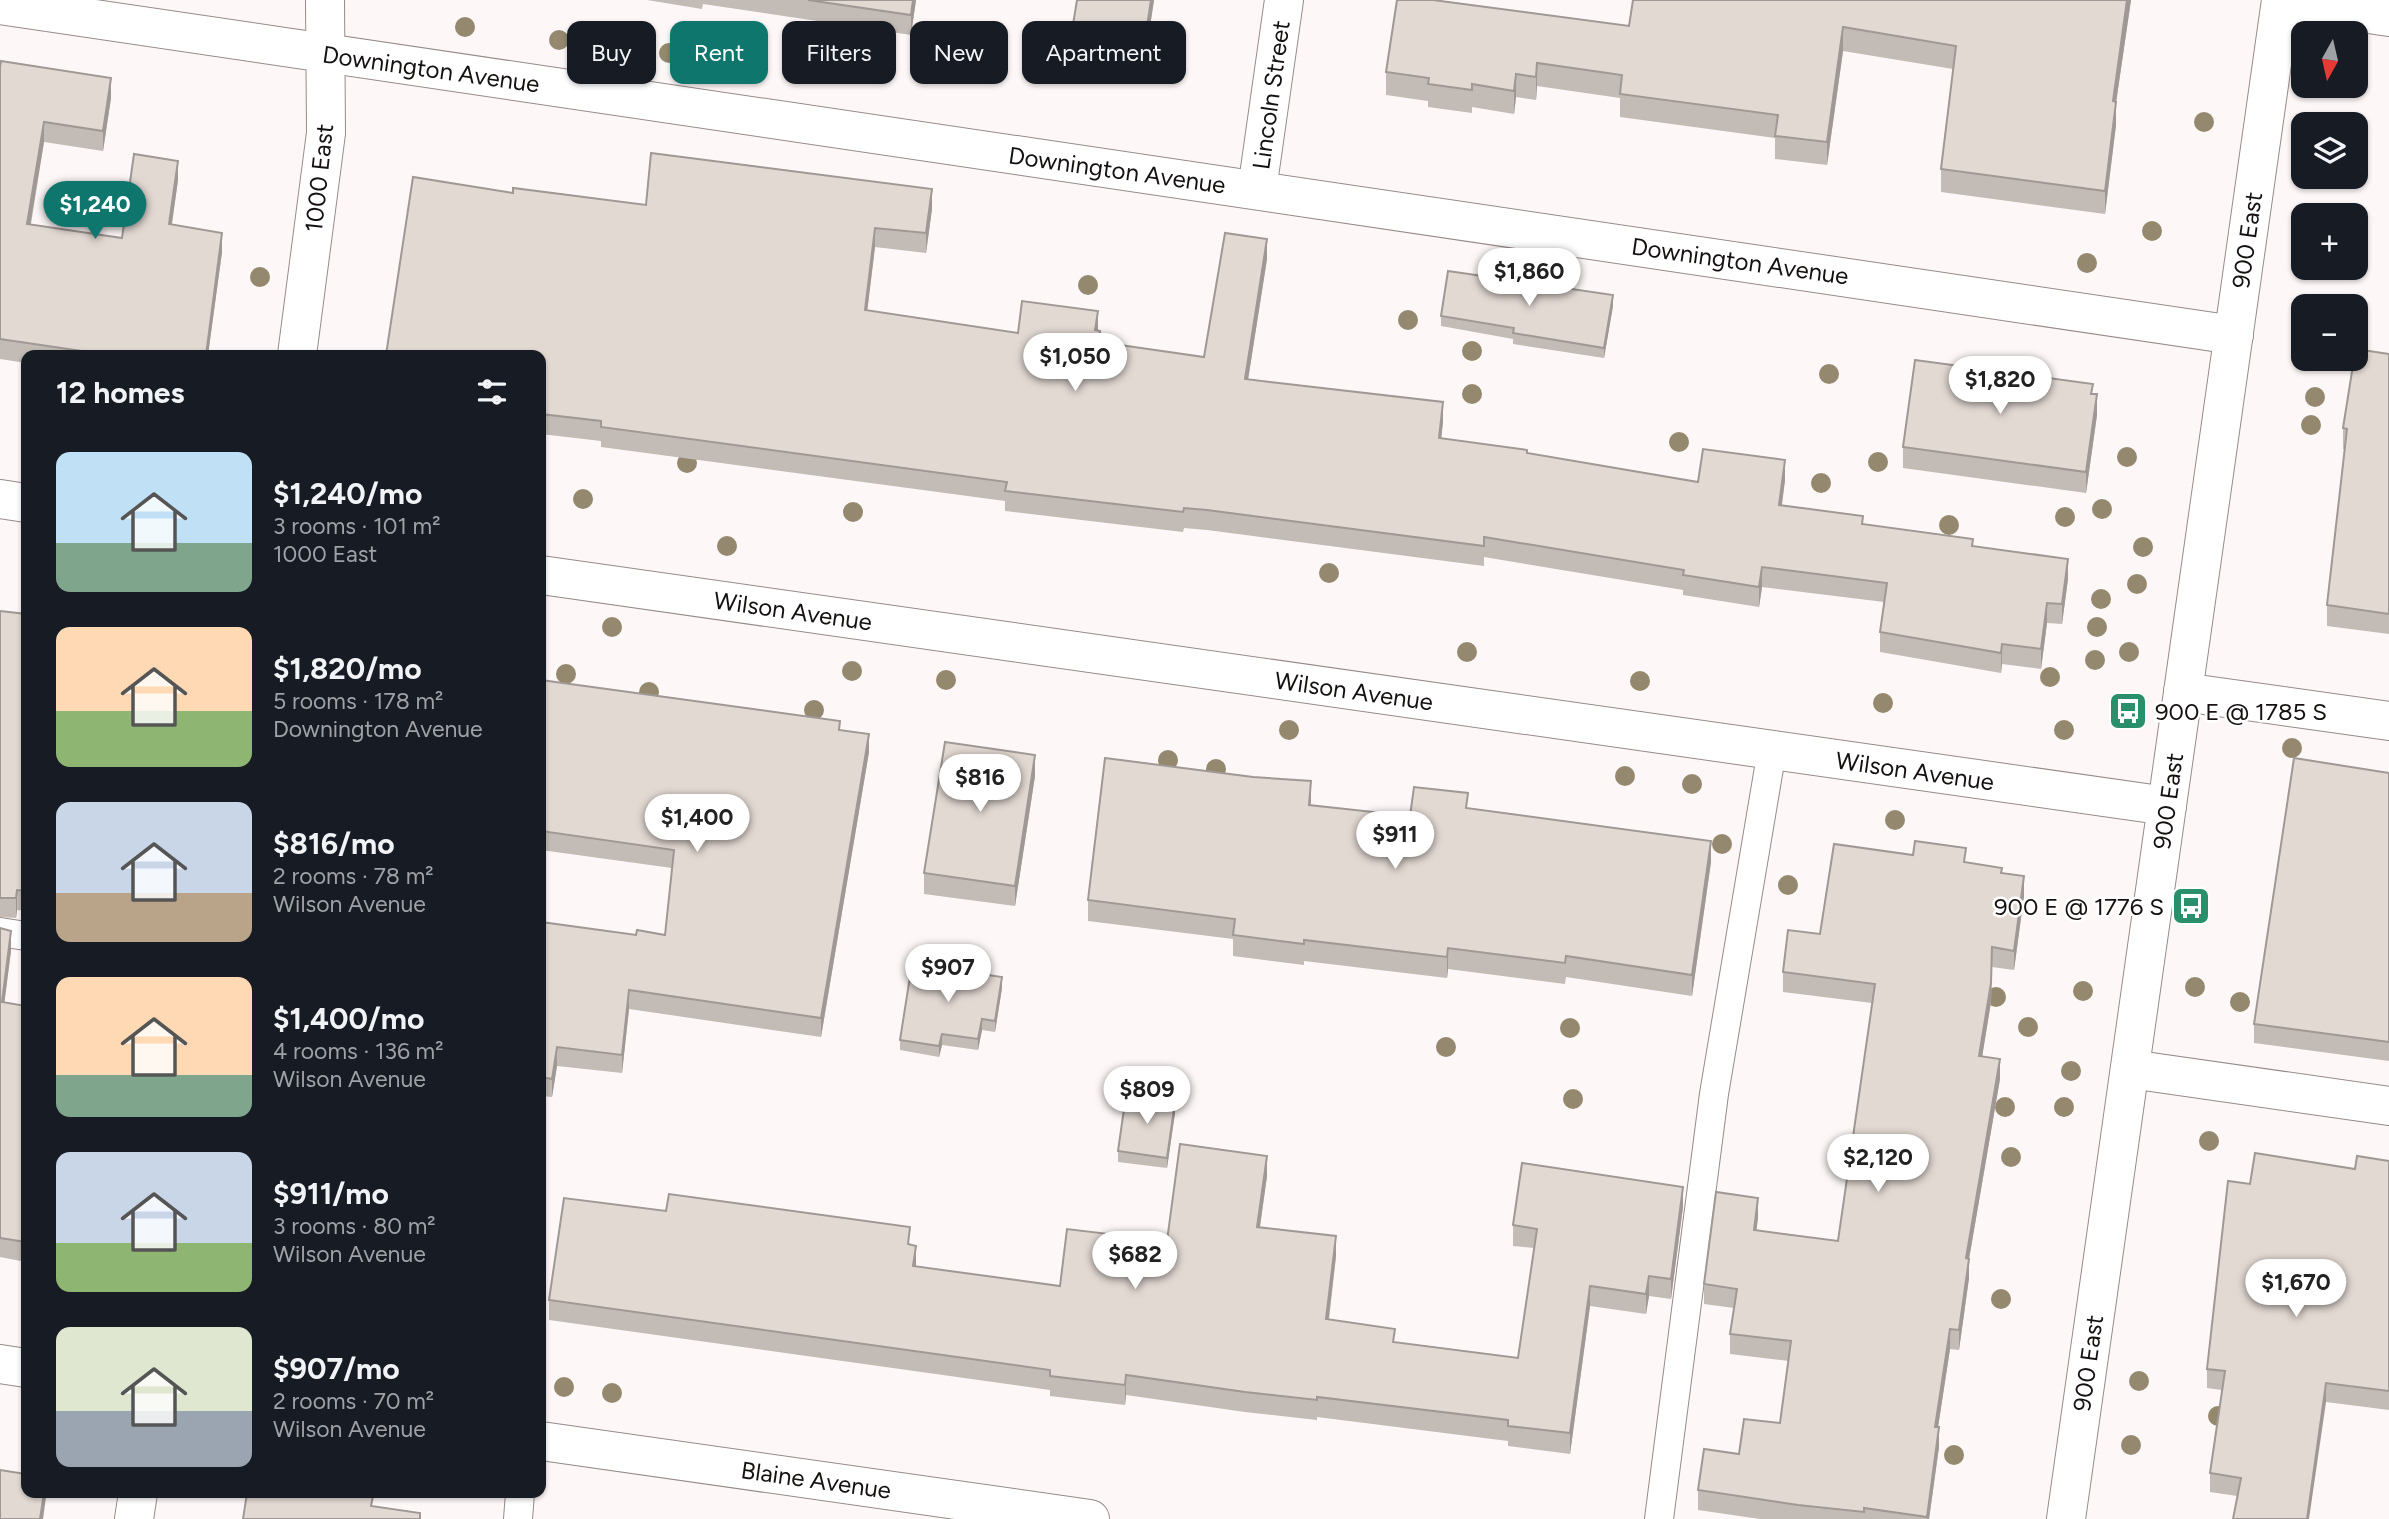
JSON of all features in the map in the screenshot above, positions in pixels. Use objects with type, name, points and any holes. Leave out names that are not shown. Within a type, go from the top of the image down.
[{"type":"street","name":"1000 East","points":[[298,350],[326,133],[325,0]]},
{"type":"street","name":"Lincoln Street","points":[[1257,190],[1284,0]]},
{"type":"street","points":[[2281,0],[2389,17]]},
{"type":"street","name":"900 East","points":[[2066,1519],[2281,0]]},
{"type":"street","name":"Downington Avenue","points":[[0,5],[2234,335]]},
{"type":"street","points":[[0,499],[21,502]]},
{"type":"street","name":"Wilson Avenue","points":[[546,576],[2167,806]]},
{"type":"street","points":[[2183,692],[2389,721]]},
{"type":"street","points":[[2130,1069],[2389,1106]]},
{"type":"street","points":[[0,1364],[21,1367]]},
{"type":"street","name":"Blaine Avenue","points":[[546,1442],[1090,1519]]},
{"type":"street","points":[[134,1519],[137,1498]]},
{"type":"lane","points":[[1659,1519],[1714,1094],[1772,750]]},
{"type":"lane","points":[[0,932],[21,935]]},
{"type":"lane","points":[[518,1519],[520,1498]]},
{"type":"building","points":[[808,0],[913,0],[911,15]]},
{"type":"building","points":[[1077,0],[1151,0],[1148,21],[1074,21]]},
{"type":"building","points":[[1397,0],[1433,0],[1629,26],[1633,0],[2127,0],[2113,101],[2116,102],[2105,191],[1941,169],[1956,46],[1843,27],[1827,142],[1775,136],[1778,115],[1620,94],[1622,75],[1537,63],[1536,77],[1516,74],[1514,91],[1472,84],[1472,90],[1428,84],[1429,78],[1386,72]]},
{"type":"building","points":[[1,61],[111,78],[103,131],[44,122],[27,224],[122,238],[134,154],[178,161],[169,224],[222,233],[207,350],[75,350],[0,339]]},
{"type":"building","points":[[651,153],[932,189],[926,233],[875,228],[865,310],[1018,333],[1022,301],[1098,311],[1095,330],[1100,331],[1099,342],[1204,357],[1225,233],[1267,239],[1245,379],[1443,402],[1439,438],[1527,450],[1527,453],[1698,482],[1703,449],[1785,460],[1779,505],[1863,516],[1862,524],[1973,539],[1972,546],[2068,559],[2062,604],[2047,603],[2041,649],[2002,644],[2001,653],[1880,632],[1887,583],[1762,567],[1759,587],[1683,575],[1684,570],[1484,537],[1484,546],[1207,510],[1184,508],[1183,512],[1005,491],[1007,482],[601,427],[601,421],[546,415],[546,350],[387,350],[413,177],[513,193],[513,188],[646,205]]},
{"type":"building","points":[[1448,271],[1613,295],[1604,348],[1513,333],[1514,328],[1441,316]]},
{"type":"building","points":[[2368,351],[2389,354],[2389,614],[2327,605],[2347,429],[2343,428],[2352,371],[2368,371]]},
{"type":"building","points":[[1915,360],[2093,384],[2091,394],[2097,394],[2086,472],[1903,447]]},
{"type":"building","points":[[0,611],[21,613],[21,890],[17,890],[16,898],[0,898]]},
{"type":"building","points":[[546,681],[840,721],[839,730],[869,734],[821,1018],[629,990],[622,1055],[557,1047],[552,1079],[546,1078],[546,923],[636,935],[637,930],[665,935],[674,850],[546,832]]},
{"type":"building","points":[[945,742],[1035,755],[1015,886],[924,873]]},
{"type":"building","points":[[1105,758],[1253,777],[1311,781],[1309,805],[1410,816],[1414,787],[1468,793],[1466,808],[1711,841],[1692,975],[1566,956],[1565,963],[1448,948],[1447,957],[1304,940],[1304,944],[1233,935],[1235,919],[1088,900]]},
{"type":"building","points":[[2294,758],[2389,773],[2389,1042],[2254,1024]]},
{"type":"building","points":[[1915,841],[1966,848],[1964,862],[2002,868],[2001,873],[2024,876],[2014,951],[1992,947],[1991,983],[1979,1056],[2000,1059],[1966,1258],[1969,1259],[1959,1330],[1950,1329],[1935,1427],[1939,1427],[1927,1517],[1864,1508],[1864,1512],[1798,1505],[1698,1490],[1704,1449],[1739,1454],[1744,1419],[1780,1423],[1791,1341],[1730,1334],[1737,1289],[1704,1284],[1716,1192],[1758,1198],[1754,1230],[1838,1241],[1875,984],[1783,972],[1788,930],[1820,934],[1834,844],[1913,855]]},
{"type":"building","points":[[0,928],[11,931],[2,1002],[21,1005],[21,1241],[0,1238]]},
{"type":"building","points":[[912,964],[1002,977],[995,1021],[982,1019],[978,1039],[942,1034],[939,1046],[900,1040]]},
{"type":"building","points":[[1126,1095],[1175,1102],[1167,1158],[1118,1151]]},
{"type":"building","points":[[1180,1144],[1267,1156],[1257,1227],[1336,1236],[1326,1319],[1395,1329],[1393,1342],[1518,1358],[1537,1229],[1513,1225],[1522,1163],[1683,1187],[1671,1279],[1649,1276],[1646,1294],[1590,1286],[1570,1433],[1508,1426],[1508,1420],[1317,1397],[1317,1400],[1245,1392],[1126,1375],[1125,1385],[1050,1376],[1050,1370],[549,1300],[564,1198],[666,1211],[669,1194],[910,1227],[908,1244],[916,1246],[913,1266],[1060,1286],[1067,1229],[1167,1241]]},
{"type":"building","points":[[2255,1153],[2355,1169],[2357,1156],[2389,1161],[2389,1391],[2326,1383],[2307,1519],[2233,1519],[2241,1478],[2210,1473],[2225,1371],[2207,1369],[2228,1181],[2250,1184]]},
{"type":"building","points":[[0,1470],[21,1473],[21,1498],[43,1498],[40,1519],[0,1519]]},
{"type":"building","points":[[246,1498],[373,1498],[371,1506],[420,1513],[420,1519],[243,1519]]},
{"type":"place","name":"900 E @ 1785 S","points":[[2128,711]]},
{"type":"place","name":"900 E @ 1776 S","points":[[2191,906]]}]
